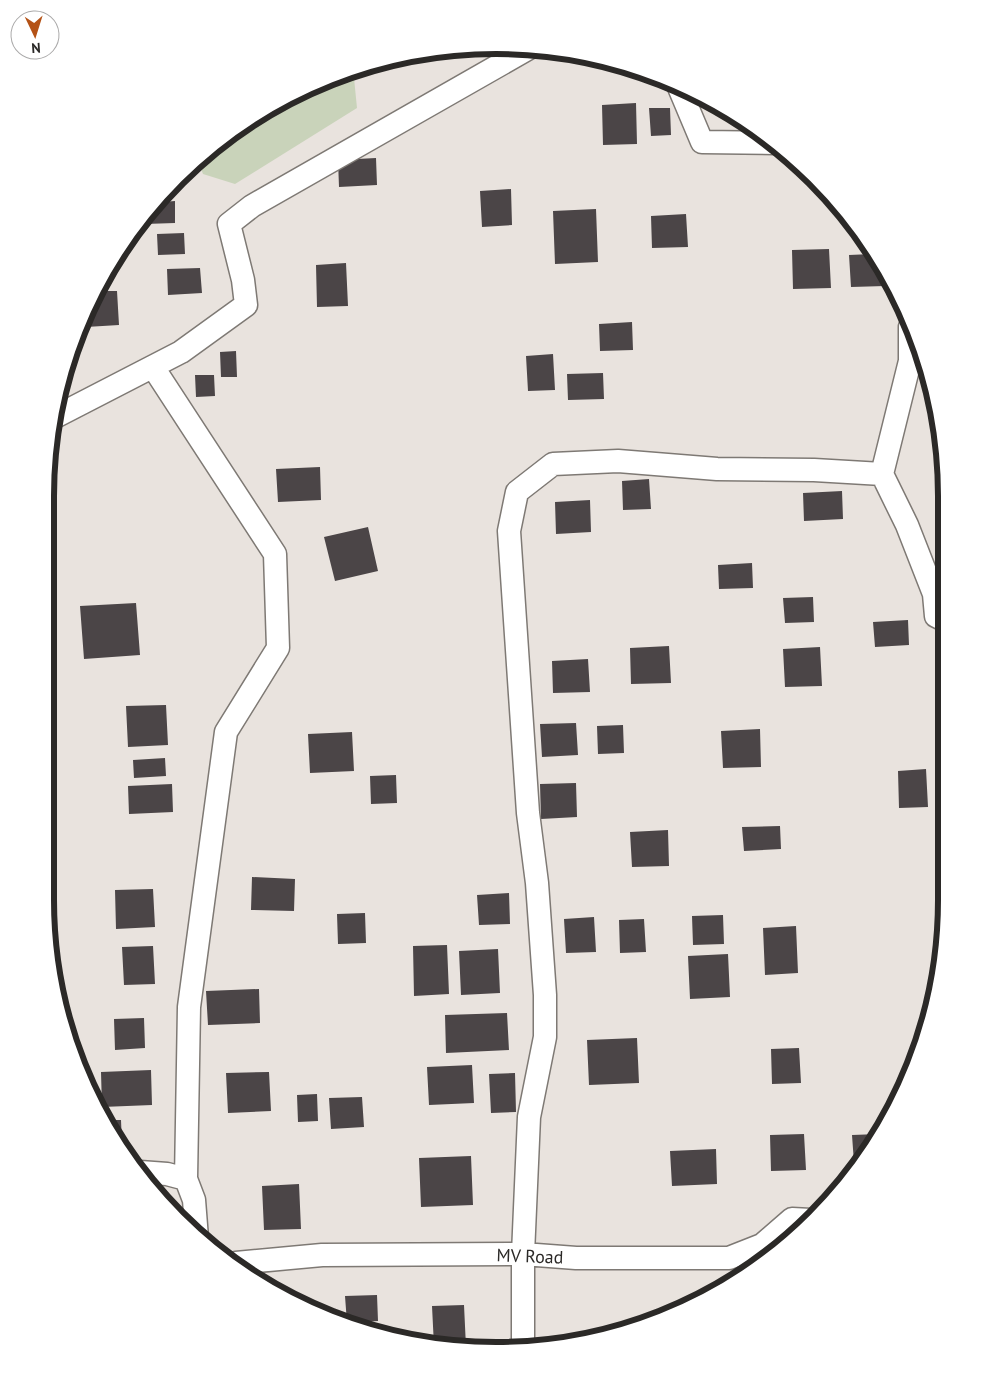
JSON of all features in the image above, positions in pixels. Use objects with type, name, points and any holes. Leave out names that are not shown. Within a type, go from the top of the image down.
[{"type":"street","points":[[61,414],[182,352],[246,304],[243,280],[229,224],[252,206],[517,55]]},
{"type":"street","points":[[682,95],[702,142],[763,144]]},
{"type":"street","points":[[910,340],[910,361],[882,474],[907,525],[934,594],[936,616],[938,617]]},
{"type":"street","points":[[154,367],[275,554],[278,648],[226,732],[189,1007],[186,1179],[194,1200],[196,1225]]},
{"type":"street","points":[[523,1341],[522,1254],[529,1117],[545,1037],[545,995],[537,883],[528,814],[509,531],[517,492],[553,464],[618,462],[882,474]]},
{"type":"street","points":[[148,1173],[167,1174],[186,1179]]},
{"type":"street","name":"MV Road","points":[[242,1262],[322,1255],[522,1254],[576,1258],[729,1258],[762,1245],[792,1220],[802,1220]]},
{"type":"green space","points":[[354,77],[357,108],[235,184],[203,174],[200,167],[250,128],[300,99]]},
{"type":"building","points":[[636,103],[637,144],[603,145],[602,105]]},
{"type":"building","points":[[649,108],[670,108],[671,135],[651,136]]},
{"type":"building","points":[[376,158],[377,185],[339,187],[338,160]]},
{"type":"building","points":[[511,189],[512,225],[482,227],[480,191]]},
{"type":"building","points":[[175,201],[175,223],[147,224],[163,204],[165,202]]},
{"type":"building","points":[[596,209],[598,262],[555,264],[553,211]]},
{"type":"building","points":[[686,214],[688,247],[652,248],[651,216]]},
{"type":"building","points":[[184,233],[185,254],[158,255],[157,234]]},
{"type":"building","points":[[829,249],[831,288],[793,289],[792,250]]},
{"type":"building","points":[[867,254],[885,286],[851,287],[849,255]]},
{"type":"building","points":[[346,263],[348,306],[317,307],[316,265]]},
{"type":"building","points":[[200,268],[202,293],[168,295],[167,269]]},
{"type":"building","points":[[104,291],[117,291],[119,325],[87,327]]},
{"type":"building","points":[[632,322],[633,350],[600,351],[599,324]]},
{"type":"building","points":[[236,351],[237,377],[221,377],[220,352]]},
{"type":"building","points":[[553,354],[555,390],[528,391],[526,356]]},
{"type":"building","points":[[603,373],[604,399],[568,400],[567,374]]},
{"type":"building","points":[[195,375],[214,375],[215,396],[196,397]]},
{"type":"building","points":[[320,467],[321,500],[278,502],[276,469]]},
{"type":"building","points":[[649,479],[651,509],[623,510],[622,481]]},
{"type":"building","points":[[842,491],[843,519],[804,521],[803,493]]},
{"type":"building","points":[[590,500],[591,532],[556,534],[555,502]]},
{"type":"building","points":[[368,527],[378,571],[335,581],[324,537]]},
{"type":"building","points":[[752,563],[753,588],[719,589],[718,565]]},
{"type":"building","points":[[813,597],[814,622],[785,623],[783,598]]},
{"type":"building","points":[[136,603],[140,655],[84,659],[80,606]]},
{"type":"building","points":[[908,620],[909,645],[875,647],[873,622]]},
{"type":"building","points":[[669,646],[671,683],[631,684],[630,648]]},
{"type":"building","points":[[820,647],[822,686],[785,687],[783,649]]},
{"type":"building","points":[[588,659],[590,692],[553,693],[552,661]]},
{"type":"building","points":[[166,705],[168,745],[128,747],[126,706]]},
{"type":"building","points":[[576,723],[578,755],[542,757],[540,724]]},
{"type":"building","points":[[623,725],[624,753],[598,754],[597,726]]},
{"type":"building","points":[[760,729],[761,767],[723,768],[721,731]]},
{"type":"building","points":[[352,732],[354,771],[310,773],[308,734]]},
{"type":"building","points":[[165,758],[166,776],[134,778],[133,760]]},
{"type":"building","points":[[926,769],[928,807],[899,808],[898,771]]},
{"type":"building","points":[[396,775],[397,803],[371,804],[370,776]]},
{"type":"building","points":[[576,783],[577,817],[541,819],[540,784]]},
{"type":"building","points":[[172,784],[173,812],[129,814],[128,786]]},
{"type":"building","points":[[780,826],[781,849],[744,851],[742,827]]},
{"type":"building","points":[[668,830],[669,866],[632,867],[630,832]]},
{"type":"building","points":[[252,877],[295,879],[294,911],[251,910]]},
{"type":"building","points":[[153,889],[155,927],[116,929],[115,890]]},
{"type":"building","points":[[509,893],[510,924],[479,925],[477,895]]},
{"type":"building","points":[[365,913],[366,943],[338,944],[337,914]]},
{"type":"building","points":[[723,915],[724,944],[693,945],[692,916]]},
{"type":"building","points":[[594,917],[596,952],[566,953],[564,919]]},
{"type":"building","points":[[644,919],[646,952],[620,953],[619,920]]},
{"type":"building","points":[[796,926],[798,973],[765,975],[763,928]]},
{"type":"building","points":[[447,945],[449,994],[414,996],[413,946]]},
{"type":"building","points":[[153,946],[155,984],[124,985],[122,947]]},
{"type":"building","points":[[498,949],[500,993],[461,995],[459,951]]},
{"type":"building","points":[[728,954],[730,997],[690,999],[688,956]]},
{"type":"building","points":[[259,989],[260,1023],[208,1025],[206,991]]},
{"type":"building","points":[[507,1013],[509,1050],[446,1053],[445,1015]]},
{"type":"building","points":[[144,1018],[145,1048],[115,1050],[114,1019]]},
{"type":"building","points":[[637,1038],[639,1083],[589,1085],[587,1040]]},
{"type":"building","points":[[799,1048],[801,1083],[772,1084],[771,1049]]},
{"type":"building","points":[[472,1065],[474,1103],[429,1105],[427,1067]]},
{"type":"building","points":[[151,1070],[152,1105],[105,1107],[102,1101],[101,1072]]},
{"type":"building","points":[[269,1072],[271,1111],[228,1113],[226,1073]]},
{"type":"building","points":[[515,1073],[516,1112],[491,1113],[489,1074]]},
{"type":"building","points":[[317,1094],[318,1121],[298,1122],[297,1095]]},
{"type":"building","points":[[362,1097],[364,1127],[331,1129],[329,1098]]},
{"type":"building","points":[[112,1120],[121,1120],[122,1135]]},
{"type":"building","points":[[804,1134],[806,1170],[771,1171],[770,1135]]},
{"type":"building","points":[[871,1134],[854,1160],[852,1135]]},
{"type":"building","points":[[716,1149],[717,1184],[672,1186],[670,1151]]},
{"type":"building","points":[[471,1156],[473,1205],[421,1207],[419,1158]]},
{"type":"building","points":[[299,1184],[301,1229],[264,1230],[262,1186]]},
{"type":"building","points":[[377,1295],[378,1321],[364,1322],[346,1316],[345,1296]]},
{"type":"building","points":[[464,1305],[466,1341],[434,1337],[432,1306]]}]
